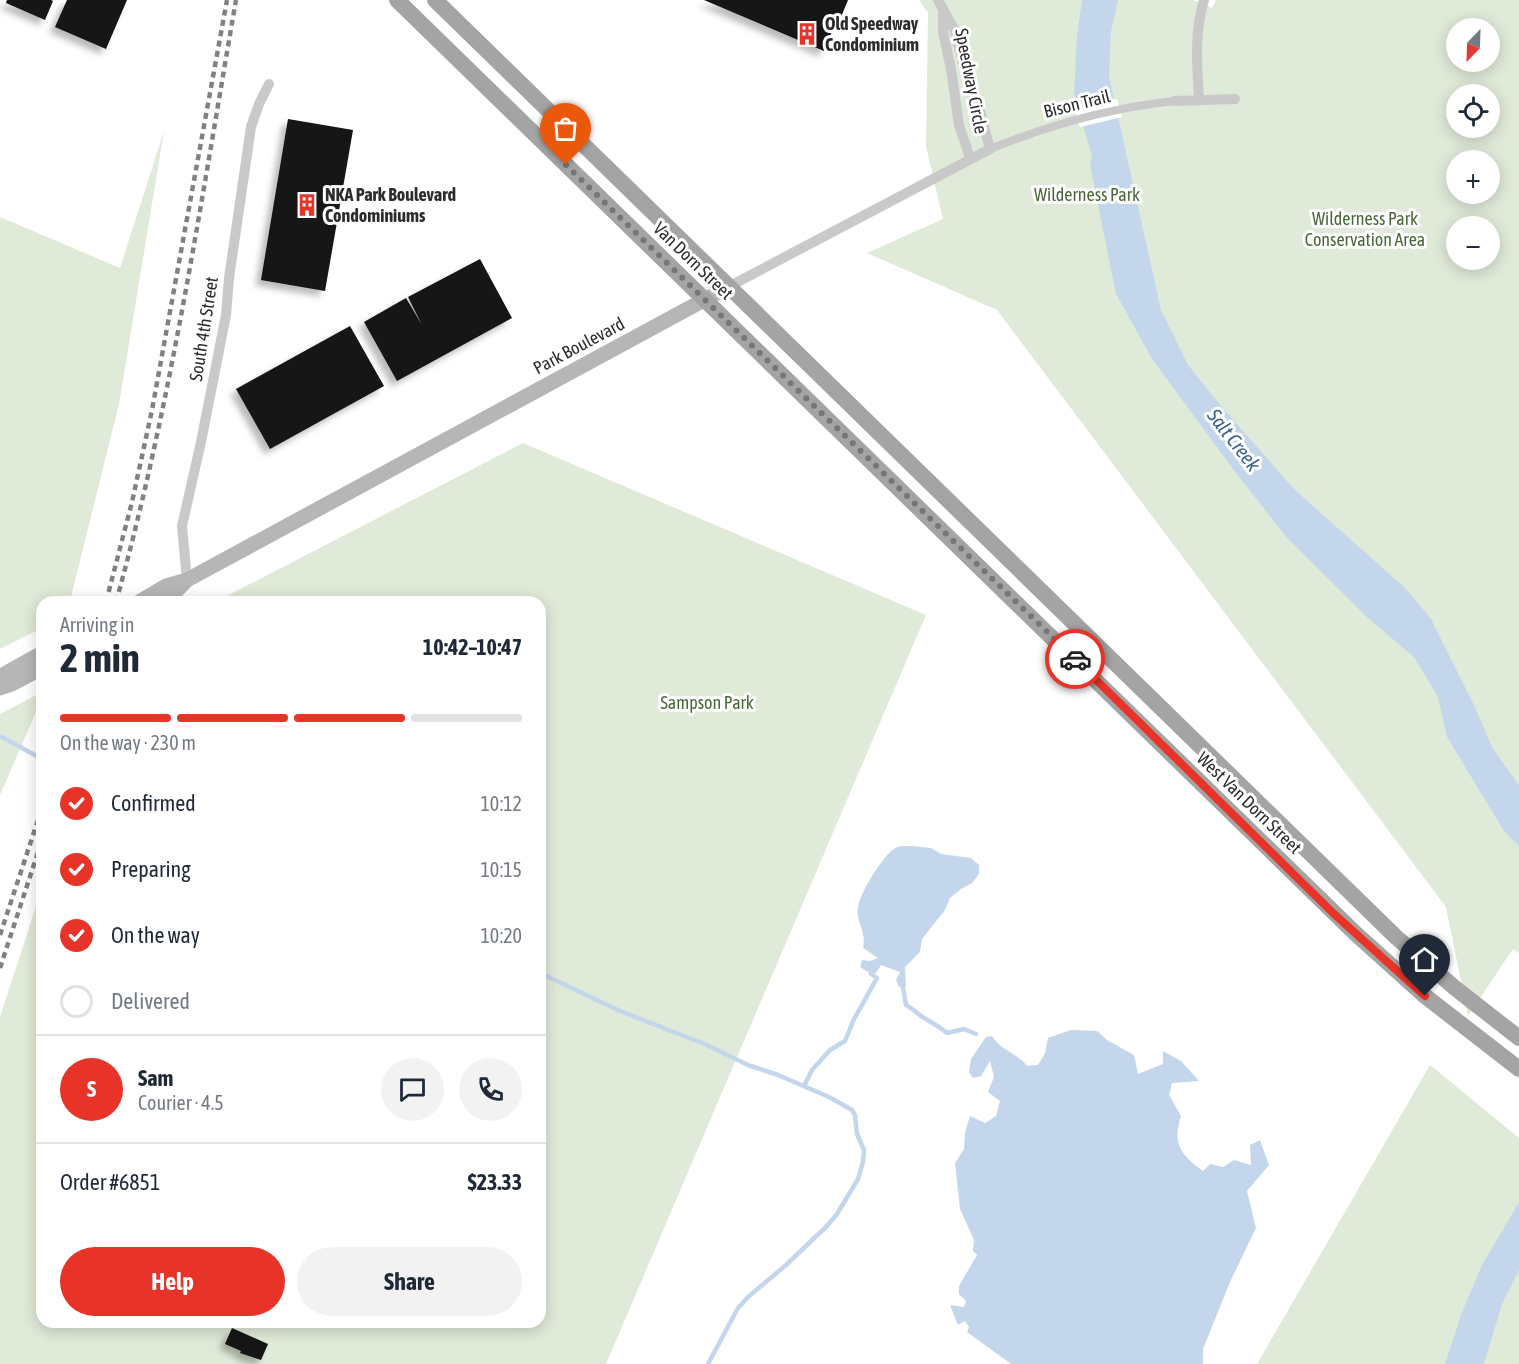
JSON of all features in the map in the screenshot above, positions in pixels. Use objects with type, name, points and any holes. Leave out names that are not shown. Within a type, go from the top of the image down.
[{"type":"main road","name":"Van Dorn Street","points":[[397,0],[963,550]]},
{"type":"main road","name":"Van Dorn Street","points":[[435,0],[972,525]]},
{"type":"main road","name":"Park Boulevard","points":[[149,596],[166,586],[187,580],[728,287]]},
{"type":"main road","name":"West Van Dorn Street","points":[[972,525],[1396,937],[1519,1038]]},
{"type":"main road","name":"West Van Dorn Street","points":[[963,550],[1356,934],[1425,996],[1519,1069]]},
{"type":"main road","name":"Park Boulevard","points":[[172,596],[187,580]]},
{"type":"main road","points":[[0,678],[36,657]]},
{"type":"main road","points":[[0,688],[36,671]]},
{"type":"street","points":[[1199,99],[1196,46],[1198,22],[1204,0]]},
{"type":"street","name":"Speedway Circle","points":[[940,5],[954,29],[973,99],[980,111],[990,149]]},
{"type":"street","name":"Speedway Circle","points":[[940,5],[959,125],[970,158]]},
{"type":"street","name":"South 4th Street","points":[[187,580],[182,526],[226,315],[229,278],[251,127],[269,84]]},
{"type":"street","points":[[1170,102],[1235,99]]},
{"type":"street","name":"Bison Trail","points":[[990,149],[1042,129],[1077,119],[1170,102]]},
{"type":"street","name":"Park Boulevard","points":[[728,287],[990,149]]},
{"type":"green space","name":"Wilderness Park","points":[[919,0],[1193,0],[1212,8],[1216,0],[1519,0],[1519,953],[1513,949],[1468,1016],[1446,907],[997,310],[867,253],[943,219],[926,146],[928,13]]},
{"type":"green space","points":[[164,131],[119,404],[71,596],[36,596],[36,631],[0,649],[0,217],[120,268]]},
{"type":"green space","name":"Sampson Park","points":[[523,443],[926,615],[606,1364],[0,1364],[0,1017],[36,906],[36,1328],[546,1328],[546,596],[227,596]]},
{"type":"green space","points":[[36,695],[36,712],[0,795],[0,714]]},
{"type":"green space","points":[[1430,1065],[1519,1138],[1519,1364],[1257,1364]]},
{"type":"water","name":"Salt Creek","points":[[1082,0],[1118,0],[1111,32],[1109,76],[1161,310],[1188,365],[1294,489],[1405,588],[1431,619],[1493,749],[1519,785],[1519,846],[1504,831],[1447,737],[1438,697],[1414,657],[1368,618],[1288,539],[1152,359],[1116,294],[1090,165],[1092,156],[1074,96],[1077,36]]},
{"type":"water","points":[[912,846],[931,848],[941,854],[971,858],[979,865],[979,874],[972,883],[950,898],[945,910],[922,939],[920,952],[905,967],[906,986],[899,987],[896,980],[900,972],[881,965],[876,973],[871,974],[860,967],[862,960],[870,961],[878,958],[863,948],[858,907],[872,876],[889,853],[896,848]]},
{"type":"water","points":[[1071,1030],[1097,1031],[1107,1040],[1134,1055],[1138,1074],[1163,1064],[1163,1051],[1181,1061],[1199,1081],[1172,1083],[1169,1095],[1181,1116],[1178,1141],[1189,1160],[1203,1171],[1210,1164],[1223,1167],[1234,1160],[1251,1165],[1250,1145],[1260,1140],[1269,1165],[1247,1191],[1256,1228],[1230,1282],[1203,1349],[1203,1364],[1011,1364],[967,1332],[969,1327],[965,1321],[958,1325],[950,1305],[964,1307],[966,1301],[959,1294],[959,1286],[977,1255],[973,1251],[974,1240],[960,1209],[955,1163],[964,1149],[965,1132],[970,1116],[985,1123],[996,1116],[1000,1101],[988,1092],[994,1077],[990,1061],[981,1076],[973,1078],[969,1072],[971,1059],[986,1037],[992,1036],[999,1045],[1027,1066],[1038,1065],[1045,1053],[1048,1038]]},
{"type":"water","points":[[1519,1202],[1519,1270],[1502,1304],[1484,1364],[1445,1364],[1461,1315],[1481,1267]]},
{"type":"pier","points":[[1117,99],[1122,117],[1080,127],[1074,109]]},
{"type":"building","points":[[7,0],[53,1],[45,20],[6,3]]},
{"type":"building","points":[[67,0],[127,0],[106,49],[55,27]]},
{"type":"building","name":"Old Speedway Condominium","points":[[704,0],[848,0],[841,17],[838,16],[824,51]]},
{"type":"building","name":"NKA Park Boulevard Condominiums","points":[[288,119],[353,130],[325,291],[261,280]]},
{"type":"building","name":"NKA Park Boulevard Condominiums","points":[[480,259],[512,318],[397,381],[364,322],[406,298],[422,325],[408,297]]},
{"type":"building","points":[[350,326],[384,386],[270,449],[236,389]]},
{"type":"building","points":[[232,1328],[268,1344],[261,1360],[240,1353],[241,1351],[225,1344]]},
{"type":"waterway","points":[[0,736],[36,756]]},
{"type":"waterway","points":[[804,1086],[812,1070],[830,1050],[845,1041],[854,1019],[877,978],[871,974]]},
{"type":"waterway","points":[[546,976],[620,1011],[829,1097],[852,1110],[855,1115],[857,1134],[864,1150],[858,1179],[827,1226],[738,1308],[708,1364]]},
{"type":"waterway","points":[[903,987],[906,1005],[947,1033],[964,1029],[976,1034]]},
{"type":"railway","points":[[108,596],[132,502],[152,410],[227,0]]},
{"type":"railway","points":[[118,596],[136,528],[169,378],[236,0]]},
{"type":"railway","points":[[0,935],[36,826]]},
{"type":"railway","points":[[0,968],[36,858]]},
{"type":"way so far","points":[[566,165],[1075,659]]},
{"type":"place","name":"Old Speedway Condominium","points":[[807,34]]},
{"type":"place","name":"NKA Park Boulevard Condominiums","points":[[307,205]]},
{"type":"route","points":[[1075,659],[1333,913],[1425,996]]},
{"type":"park label","name":"Wilderness Park Conservation Area","points":[[1365,229]]}]
